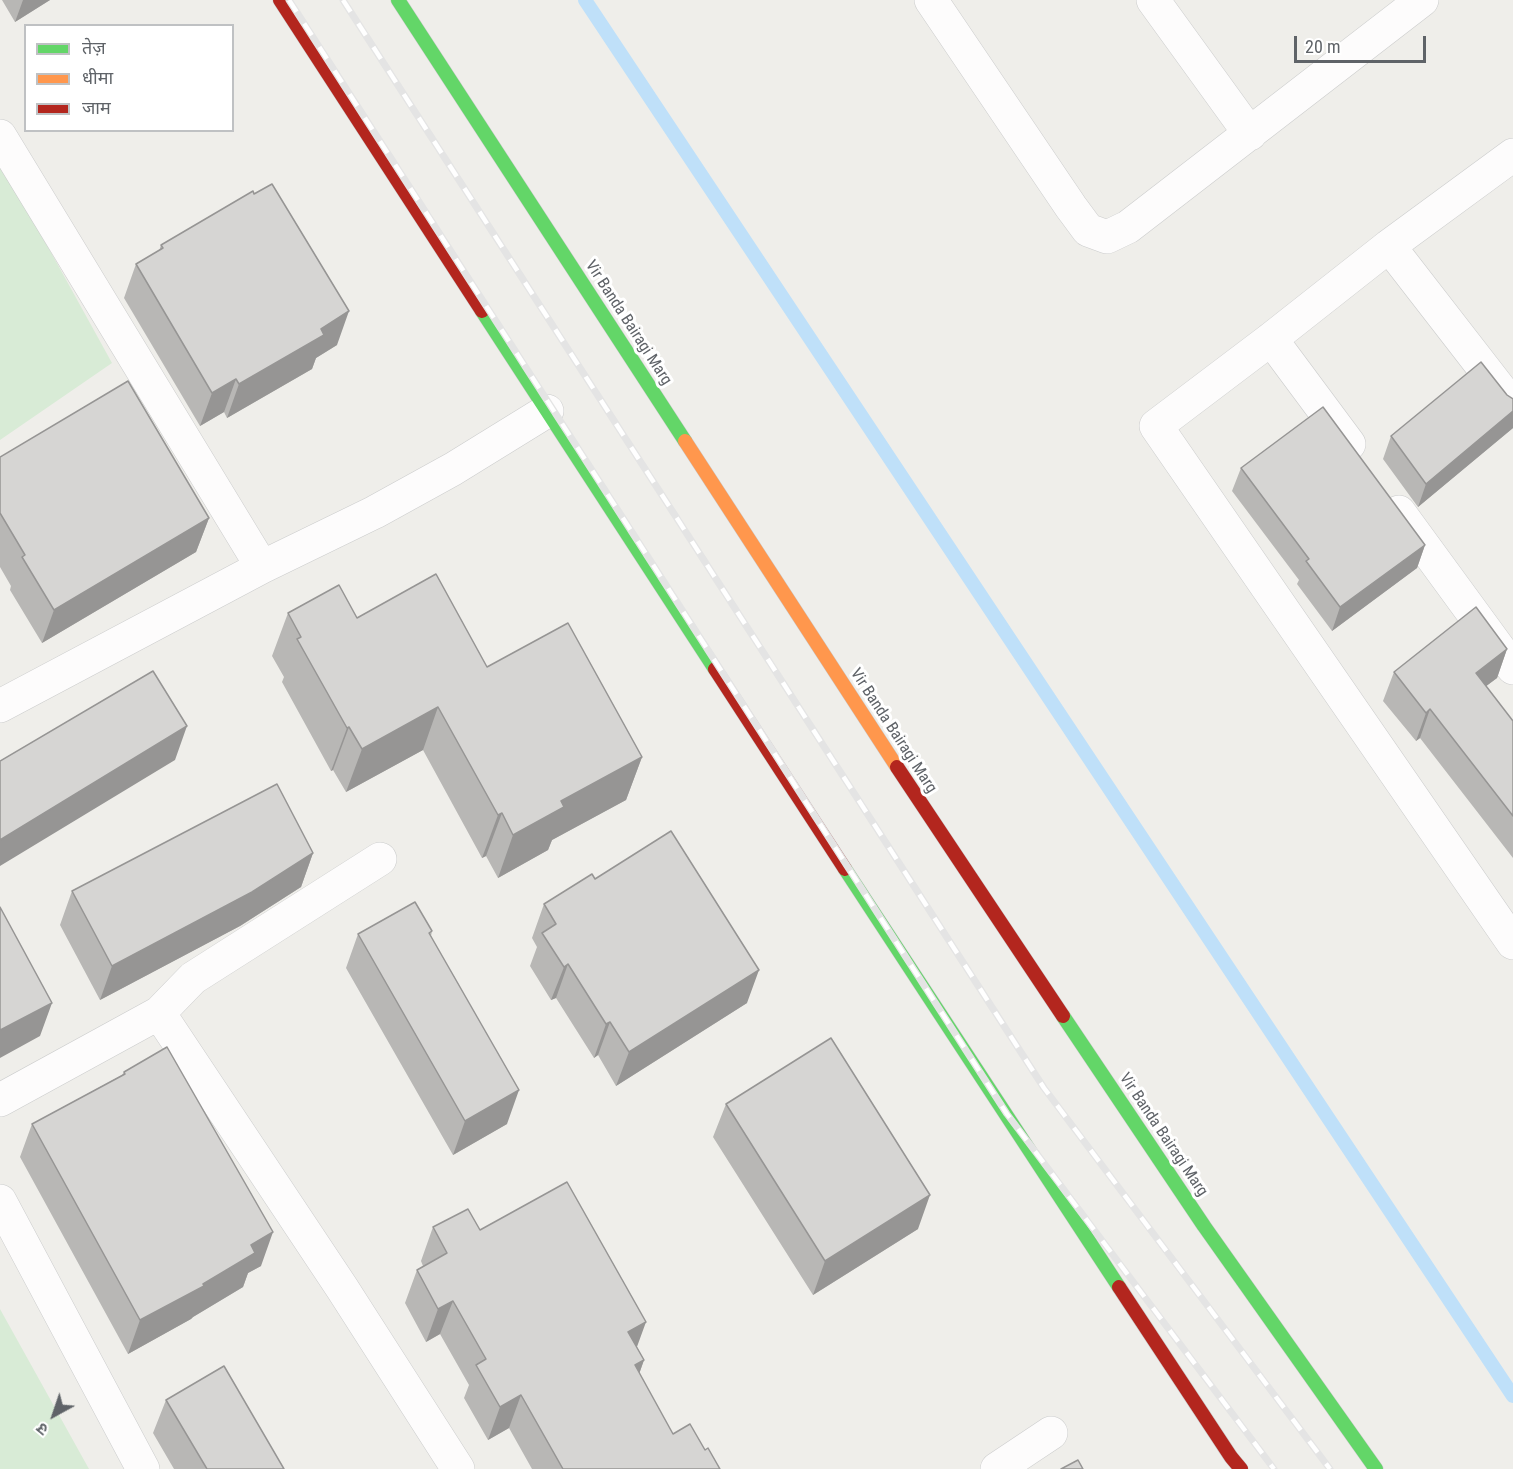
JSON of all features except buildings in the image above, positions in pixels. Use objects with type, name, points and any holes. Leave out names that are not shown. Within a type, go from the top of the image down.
[{"type":"main road","points":[[280,0],[835,854],[1241,1469]]},
{"type":"main road","name":"Vir Banda Bairagi Marg","points":[[398,0],[932,821],[1204,1226],[1376,1469]]},
{"type":"street","points":[[932,0],[1071,207],[1088,230],[1107,237],[1128,226],[1250,134],[1403,6]]},
{"type":"street","points":[[1153,0],[1250,134]]},
{"type":"street","points":[[0,136],[261,567]]},
{"type":"street","points":[[1513,155],[1389,246],[1156,426],[1513,943]]},
{"type":"street","points":[[1389,246],[1513,406]]},
{"type":"street","points":[[1271,339],[1364,465]]},
{"type":"street","points":[[0,706],[261,567],[375,512],[453,469],[547,411]]},
{"type":"street","points":[[1385,494],[1513,668]]},
{"type":"street","points":[[0,1100],[159,1013],[193,978],[380,859]]},
{"type":"street","points":[[159,1013],[336,1278],[458,1469]]},
{"type":"street","points":[[0,1201],[143,1469]]},
{"type":"street","points":[[997,1469],[1051,1433]]},
{"type":"green space","points":[[0,160],[112,363],[0,440]]},
{"type":"green space","points":[[0,1309],[89,1469],[0,1469]]},
{"type":"waterway","points":[[585,0],[1513,1396]]},
{"type":"railway","points":[[289,0],[1007,1114],[1274,1469]]},
{"type":"railway","points":[[343,0],[1044,1088],[1330,1469]]},
{"type":"traffic: fast","points":[[398,0],[685,441]]},
{"type":"traffic: fast","points":[[482,311],[715,669]]},
{"type":"traffic: fast","points":[[845,869],[1119,1287]]},
{"type":"traffic: fast","points":[[1063,1016],[1204,1226],[1376,1469]]},
{"type":"traffic: slow","points":[[685,441],[897,767]]},
{"type":"traffic: jam","points":[[280,0],[482,311]]},
{"type":"traffic: jam","points":[[715,669],[845,869]]},
{"type":"traffic: jam","points":[[897,767],[1063,1016]]},
{"type":"traffic: jam","points":[[1119,1287],[1241,1469]]}]
